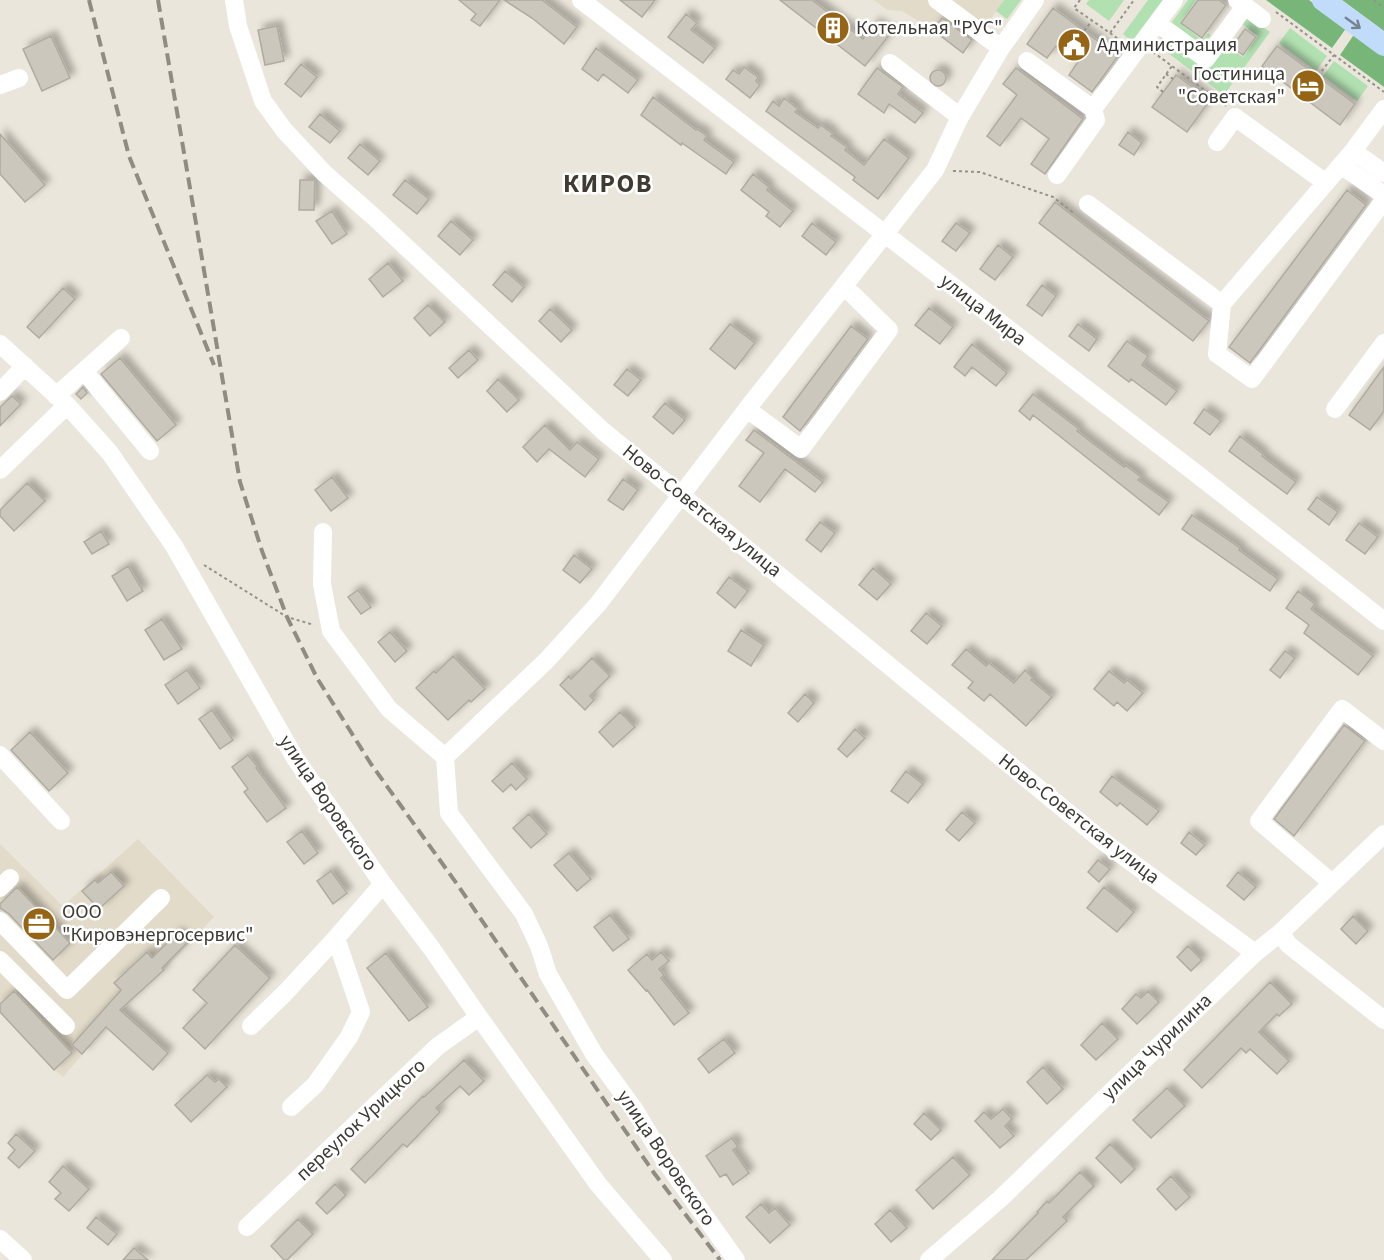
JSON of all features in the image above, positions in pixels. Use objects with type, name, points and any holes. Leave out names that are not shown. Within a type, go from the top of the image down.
[{"type":"main road","points":[[1323,0],[1384,45]]},
{"type":"street","name":"Ново-Советская улица","points":[[234,0],[238,26],[263,101],[284,130],[324,173],[391,232],[603,430],[1104,842],[1255,953]]},
{"type":"street","name":"улица Мира","points":[[581,0],[1384,621]]},
{"type":"street","points":[[937,0],[1001,48]]},
{"type":"street","points":[[323,532],[322,584],[331,631],[389,709],[445,757],[546,661],[591,612],[935,170],[960,117],[1001,48],[1035,0]]},
{"type":"street","points":[[1093,110],[1174,0]]},
{"type":"street","points":[[1157,23],[1206,59],[1241,3],[1265,13]]},
{"type":"street","points":[[1027,60],[1093,110],[1096,120],[1057,175]]},
{"type":"street","points":[[890,63],[960,117]]},
{"type":"street","points":[[0,85],[19,78]]},
{"type":"street","points":[[1384,109],[1347,158],[1222,304],[1217,354],[1252,379],[1384,200]]},
{"type":"street","points":[[1216,142],[1235,117],[1326,183]]},
{"type":"street","points":[[1347,158],[1384,173]]},
{"type":"street","points":[[1347,158],[1384,195]]},
{"type":"street","points":[[1088,204],[1222,304]]},
{"type":"street","points":[[747,409],[801,449],[889,330],[844,286]]},
{"type":"street","points":[[0,470],[62,400],[84,371],[122,338]]},
{"type":"street","points":[[1335,409],[1384,343]]},
{"type":"street","name":"улица Воровского","points":[[0,344],[62,400],[110,453],[174,546],[295,758],[382,884],[432,949],[598,1184],[663,1260]]},
{"type":"street","points":[[0,392],[25,366]]},
{"type":"street","points":[[84,371],[150,451]]},
{"type":"street","points":[[1332,884],[1259,821],[1342,709],[1384,741]]},
{"type":"street","points":[[0,755],[61,820]]},
{"type":"street","name":"улица Воровского","points":[[445,757],[449,813],[524,914],[548,975],[594,1054],[634,1109],[664,1159],[736,1260]]},
{"type":"street","name":"улица Чурилина","points":[[929,1260],[1000,1199],[1255,953],[1280,933],[1382,839]]},
{"type":"street","points":[[251,1026],[336,938],[382,884]]},
{"type":"street","points":[[0,921],[67,990],[161,898]]},
{"type":"street","points":[[1280,933],[1289,945],[1384,1020]]},
{"type":"street","points":[[291,1107],[315,1085],[349,1036],[361,1012],[336,938]]},
{"type":"street","points":[[0,960],[66,1026]]},
{"type":"street","name":"переулок Урицкого","points":[[247,1227],[438,1046],[479,1017]]},
{"type":"street","points":[[0,1239],[23,1260]]},
{"type":"path","points":[[1080,0],[1074,8],[1110,33],[1134,0]]},
{"type":"path","points":[[1374,0],[1384,8]]},
{"type":"path","points":[[1265,13],[1334,55],[1384,92]]},
{"type":"path","points":[[1084,31],[1092,21]]},
{"type":"path","points":[[1142,44],[1234,111]]},
{"type":"path","points":[[1318,76],[1334,55]]},
{"type":"path","points":[[1163,92],[1157,87],[1172,66]]},
{"type":"path","points":[[1166,74],[1173,79]]},
{"type":"path","points":[[935,170],[980,172],[1053,197],[1078,216],[1088,204]]},
{"type":"path","points":[[202,564],[287,617],[331,631]]},
{"type":"shaded area","points":[[874,0],[1004,0],[981,33],[974,38],[963,53],[933,30],[902,11],[887,10]]},
{"type":"shaded area","points":[[138,839],[214,917],[164,970],[130,1000],[63,1077],[0,1012],[0,844],[63,906]]},
{"type":"green space","points":[[1004,0],[1021,0],[1007,19],[996,11]]},
{"type":"green space","points":[[1089,0],[1124,0],[1109,21],[1086,4]]},
{"type":"green space","points":[[1148,0],[1167,0],[1135,44],[1123,34]]},
{"type":"green space","points":[[1188,0],[1196,0],[1180,23],[1202,40],[1208,33],[1211,35],[1201,49],[1169,26]]},
{"type":"green space","points":[[1266,0],[1309,0],[1347,27],[1332,48]]},
{"type":"green space","points":[[1342,0],[1384,0],[1384,31]]},
{"type":"green space","points":[[1248,16],[1270,32],[1224,95],[1156,44],[1164,33],[1210,67],[1223,50],[1227,53],[1231,49],[1243,57],[1258,36],[1242,24]]},
{"type":"green space","points":[[1290,28],[1327,56],[1316,71],[1279,43]]},
{"type":"green space","points":[[1355,33],[1384,54],[1384,87],[1340,55]]},
{"type":"green space","points":[[1334,61],[1368,86],[1357,101],[1323,76]]},
{"type":"building","points":[[459,0],[500,0],[480,26],[471,20],[476,14]]},
{"type":"building","points":[[504,0],[542,0],[577,27],[564,44],[532,18]]},
{"type":"building","points":[[620,0],[655,0],[642,17]]},
{"type":"building","name":"Котельная \"РУС\"","points":[[780,0],[812,0],[863,39],[875,23],[890,34],[865,66]]},
{"type":"building","points":[[1198,0],[1219,0],[1226,5],[1202,38],[1181,23]]},
{"type":"building","points":[[1053,8],[1118,56],[1092,92],[1069,75],[1078,62],[1056,46],[1047,58],[1027,44]]},
{"type":"building","points":[[686,14],[697,23],[691,30],[715,48],[703,63],[668,37]]},
{"type":"building","points":[[942,18],[972,40],[963,53],[933,30]]},
{"type":"building","points":[[277,26],[284,61],[265,65],[258,30]]},
{"type":"building","points":[[1245,29],[1256,37],[1243,55],[1232,47]]},
{"type":"building","points":[[51,36],[70,78],[42,91],[23,49]]},
{"type":"building","points":[[1277,46],[1355,104],[1340,125],[1262,66]]},
{"type":"building","points":[[596,48],[638,80],[628,93],[603,74],[598,81],[582,69]]},
{"type":"building","points":[[301,64],[317,77],[301,97],[285,84]]},
{"type":"building","points":[[744,67],[758,77],[756,81],[760,85],[750,98],[726,79],[733,70],[739,74]]},
{"type":"building","points":[[877,68],[903,87],[898,94],[923,113],[915,123],[889,104],[884,113],[858,94]]},
{"type":"building","points":[[1016,68],[1083,119],[1045,174],[1031,164],[1049,139],[1021,118],[1000,146],[987,136],[1017,95],[1003,84]]},
{"type":"building","points":[[938,70],[944,72],[946,78],[944,84],[938,86],[932,84],[930,78],[932,72]]},
{"type":"building","points":[[1176,75],[1210,100],[1187,132],[1152,107]]},
{"type":"building","points":[[653,97],[707,136],[704,140],[734,162],[726,174],[682,143],[681,145],[641,115]]},
{"type":"building","points":[[784,98],[798,109],[795,112],[818,128],[821,125],[833,134],[831,136],[847,147],[845,150],[864,165],[884,139],[909,158],[878,199],[853,180],[855,177],[766,111],[773,101],[779,106]]},
{"type":"building","points":[[320,114],[340,131],[330,143],[309,127]]},
{"type":"building","points":[[1128,132],[1142,143],[1134,155],[1119,145]]},
{"type":"building","points":[[0,134],[45,185],[25,202],[0,174]]},
{"type":"building","points":[[360,144],[380,161],[368,175],[348,158]]},
{"type":"building","points":[[753,174],[769,187],[767,190],[793,211],[780,227],[766,216],[769,212],[741,190]]},
{"type":"building","points":[[300,180],[315,180],[314,210],[299,210]]},
{"type":"building","points":[[405,180],[429,199],[417,214],[393,195]]},
{"type":"building","points":[[1347,190],[1366,205],[1250,363],[1229,347]]},
{"type":"building","points":[[1055,202],[1209,321],[1193,341],[1039,223]]},
{"type":"building","points":[[332,211],[347,234],[332,244],[316,221]]},
{"type":"building","points":[[451,221],[473,240],[460,255],[438,236]]},
{"type":"building","points":[[812,223],[836,242],[826,255],[802,236]]},
{"type":"building","points":[[956,223],[970,233],[956,251],[942,241]]},
{"type":"building","points":[[998,245],[1013,257],[995,280],[980,269]]},
{"type":"building","points":[[388,263],[403,281],[383,297],[369,279]]},
{"type":"building","points":[[505,271],[524,287],[512,302],[493,285]]},
{"type":"building","points":[[1042,285],[1056,296],[1042,316],[1027,305]]},
{"type":"building","points":[[63,288],[75,299],[39,338],[27,327]]},
{"type":"building","points":[[428,305],[445,322],[430,336],[414,318]]},
{"type":"building","points":[[929,308],[953,327],[940,344],[915,325]]},
{"type":"building","points":[[550,309],[572,330],[561,342],[539,321]]},
{"type":"building","points":[[730,324],[755,343],[735,369],[710,349]]},
{"type":"building","points":[[1078,324],[1097,339],[1089,351],[1069,336]]},
{"type":"building","points":[[851,326],[868,339],[800,431],[783,417]]},
{"type":"building","points":[[1127,341],[1148,356],[1142,365],[1177,391],[1166,405],[1131,379],[1129,382],[1108,366]]},
{"type":"building","points":[[972,344],[1007,373],[996,386],[972,367],[965,376],[954,367]]},
{"type":"building","points":[[469,350],[478,360],[458,378],[449,368]]},
{"type":"building","points":[[120,358],[176,425],[157,441],[101,374]]},
{"type":"building","points":[[1384,367],[1384,411],[1370,430],[1349,415]]},
{"type":"building","points":[[627,369],[641,380],[628,396],[614,385]]},
{"type":"building","points":[[498,379],[519,400],[507,412],[487,391]]},
{"type":"building","points":[[83,387],[87,393],[81,399],[76,394]]},
{"type":"building","points":[[1033,394],[1079,429],[1077,431],[1124,467],[1125,465],[1141,477],[1138,480],[1169,502],[1159,515],[1033,415],[1030,420],[1019,411]]},
{"type":"building","points":[[12,396],[21,404],[0,426],[0,407]]},
{"type":"building","points":[[665,403],[685,420],[673,434],[653,417]]},
{"type":"building","points":[[1204,409],[1221,421],[1210,435],[1194,423]]},
{"type":"building","points":[[545,425],[570,450],[577,442],[599,459],[585,477],[549,449],[537,462],[523,447]]},
{"type":"building","points":[[754,430],[823,482],[815,492],[785,469],[760,502],[739,486],[764,453],[746,440]]},
{"type":"building","points":[[1240,436],[1296,482],[1287,494],[1229,451]]},
{"type":"building","points":[[332,477],[348,498],[331,511],[315,490]]},
{"type":"building","points":[[623,479],[638,490],[623,510],[608,500]]},
{"type":"building","points":[[27,483],[45,501],[14,531],[0,516],[0,510]]},
{"type":"building","points":[[1317,497],[1338,512],[1329,525],[1308,509]]},
{"type":"building","points":[[1192,515],[1240,548],[1239,550],[1278,579],[1270,591],[1182,529]]},
{"type":"building","points":[[820,522],[835,533],[821,552],[806,540]]},
{"type":"building","points":[[1359,523],[1378,537],[1365,554],[1346,540]]},
{"type":"building","points":[[101,531],[109,544],[92,554],[84,542]]},
{"type":"building","points":[[574,555],[592,569],[580,583],[563,570]]},
{"type":"building","points":[[128,566],[143,591],[127,601],[112,576]]},
{"type":"building","points":[[873,568],[891,584],[877,600],[859,585]]},
{"type":"building","points":[[729,577],[748,591],[735,608],[717,593]]},
{"type":"building","points":[[358,590],[371,607],[361,614],[348,597]]},
{"type":"building","points":[[1298,591],[1315,604],[1311,609],[1373,656],[1358,675],[1304,633],[1309,625],[1286,608]]},
{"type":"building","points":[[926,613],[942,626],[927,644],[911,631]]},
{"type":"building","points":[[162,619],[182,649],[164,660],[145,630]]},
{"type":"building","points":[[741,630],[764,645],[751,666],[728,651]]},
{"type":"building","points":[[390,632],[407,651],[395,662],[378,642]]},
{"type":"building","points":[[966,649],[986,666],[989,663],[1014,683],[1025,670],[1033,678],[1031,680],[1052,697],[1026,726],[990,694],[984,701],[968,688],[973,682],[952,665]]},
{"type":"building","points":[[1285,651],[1295,658],[1280,678],[1270,670]]},
{"type":"building","points":[[453,656],[485,689],[471,702],[469,700],[448,720],[416,688]]},
{"type":"building","points":[[592,658],[610,676],[590,696],[594,700],[585,710],[560,685],[569,676],[571,679]]},
{"type":"building","points":[[187,670],[200,688],[178,704],[165,685]]},
{"type":"building","points":[[1109,671],[1124,683],[1127,680],[1143,693],[1127,711],[1117,702],[1114,706],[1094,689]]},
{"type":"building","points":[[805,694],[814,703],[798,722],[788,713]]},
{"type":"building","points":[[212,710],[233,740],[220,749],[199,719]]},
{"type":"building","points":[[620,712],[635,727],[613,747],[599,732]]},
{"type":"building","points":[[1344,725],[1365,741],[1294,836],[1274,819]]},
{"type":"building","points":[[855,729],[865,738],[847,757],[838,749]]},
{"type":"building","points":[[30,732],[68,773],[49,791],[11,750]]},
{"type":"building","points":[[248,755],[286,808],[267,822],[244,792],[248,789],[232,767]]},
{"type":"building","points":[[512,763],[527,779],[516,790],[511,784],[503,792],[492,781]]},
{"type":"building","points":[[906,771],[923,784],[908,803],[891,791]]},
{"type":"building","points":[[1112,776],[1159,811],[1147,825],[1120,803],[1117,806],[1100,792]]},
{"type":"building","points":[[962,812],[975,823],[959,841],[946,830]]},
{"type":"building","points":[[529,814],[547,834],[531,848],[513,828]]},
{"type":"building","points":[[302,831],[318,853],[304,864],[287,842]]},
{"type":"building","points":[[1189,832],[1205,845],[1196,855],[1181,843]]},
{"type":"building","points":[[569,853],[591,879],[577,891],[554,865]]},
{"type":"building","points":[[1098,860],[1110,869],[1099,882],[1088,872]]},
{"type":"building","points":[[331,871],[347,893],[333,904],[317,881]]},
{"type":"building","points":[[111,872],[124,886],[99,909],[82,891],[95,880],[98,883]]},
{"type":"building","points":[[1238,872],[1256,887],[1244,900],[1227,886]]},
{"type":"building","points":[[17,887],[70,943],[53,960],[8,913],[0,908],[0,904]]},
{"type":"building","points":[[1104,887],[1134,912],[1117,932],[1087,908]]},
{"type":"building","points":[[610,915],[629,939],[613,951],[594,927]]},
{"type":"building","points":[[1353,916],[1368,931],[1356,944],[1341,929]]},
{"type":"building","points":[[177,933],[187,943],[162,968],[164,970],[120,1010],[168,1053],[153,1070],[106,1027],[82,1054],[72,1045],[121,990],[114,983],[147,952],[152,958]]},
{"type":"building","points":[[235,945],[270,978],[205,1049],[183,1028],[207,1003],[193,990]]},
{"type":"building","points":[[1188,946],[1202,960],[1191,971],[1177,957]]},
{"type":"building","points":[[661,952],[669,961],[659,969],[664,975],[661,978],[689,1013],[674,1025],[628,970],[647,954],[652,960]]},
{"type":"building","points":[[386,953],[428,1007],[409,1021],[367,968]]},
{"type":"building","points":[[1270,982],[1292,1004],[1279,1016],[1277,1014],[1259,1032],[1289,1061],[1277,1074],[1250,1049],[1246,1053],[1241,1048],[1202,1088],[1184,1070]]},
{"type":"building","points":[[14,991],[72,1053],[54,1070],[0,1012],[0,1004]]},
{"type":"building","points":[[1148,991],[1159,1002],[1137,1024],[1122,1009],[1136,994],[1141,998]]},
{"type":"building","points":[[1102,1023],[1118,1039],[1096,1060],[1081,1045]]},
{"type":"building","points":[[724,1039],[735,1053],[709,1073],[698,1059]]},
{"type":"building","points":[[464,1060],[484,1081],[469,1095],[460,1086],[436,1108],[440,1112],[407,1147],[403,1144],[365,1183],[351,1169],[423,1096]]},
{"type":"building","points":[[1043,1067],[1063,1089],[1047,1104],[1027,1082]]},
{"type":"building","points":[[207,1075],[215,1082],[219,1079],[227,1087],[191,1122],[175,1105]]},
{"type":"building","points":[[1167,1088],[1185,1106],[1151,1138],[1133,1120]]},
{"type":"building","points":[[1003,1109],[1012,1119],[1005,1126],[1014,1136],[1000,1148],[975,1121],[984,1112],[991,1119]]},
{"type":"building","points":[[924,1113],[941,1130],[931,1140],[914,1124]]},
{"type":"building","points":[[16,1134],[35,1151],[19,1168],[8,1158],[15,1150],[8,1143]]},
{"type":"building","points":[[732,1138],[738,1147],[733,1150],[749,1173],[733,1185],[726,1174],[720,1177],[706,1156]]},
{"type":"building","points":[[1110,1144],[1135,1169],[1121,1183],[1096,1158]]},
{"type":"building","points":[[953,1157],[970,1175],[933,1209],[916,1190]]},
{"type":"building","points":[[63,1166],[89,1189],[69,1211],[55,1199],[61,1193],[49,1182]]},
{"type":"building","points":[[1080,1172],[1094,1186],[1063,1217],[1067,1221],[1026,1260],[992,1260],[1047,1201],[1049,1203]]},
{"type":"building","points":[[1171,1176],[1190,1197],[1176,1210],[1157,1189]]},
{"type":"building","points":[[335,1184],[346,1195],[327,1214],[316,1203]]},
{"type":"building","points":[[761,1204],[769,1213],[775,1208],[790,1225],[770,1243],[746,1217]]},
{"type":"building","points":[[890,1210],[907,1228],[891,1242],[875,1224]]},
{"type":"building","points":[[96,1217],[117,1234],[108,1245],[87,1228]]},
{"type":"building","points":[[298,1219],[313,1234],[287,1260],[284,1260],[271,1246]]},
{"type":"building","points":[[134,1248],[148,1260],[123,1260]]},
{"type":"railway","points":[[89,0],[129,156],[214,365]]},
{"type":"railway","points":[[158,0],[240,482],[262,551],[287,617],[317,678],[371,764],[457,884],[654,1173],[720,1260]]},
{"type":"place","name":"Котельная \"РУС\"","points":[[833,28]]},
{"type":"place","name":"Администрация","points":[[1074,45]]},
{"type":"place","name":"Гостиница \"Советская\"","points":[[1308,86]]},
{"type":"place","name":"ООО \"Кировэнергосервис\"","points":[[39,924]]},
{"type":"district","name":"КИРОВ","points":[[608,183]]}]
